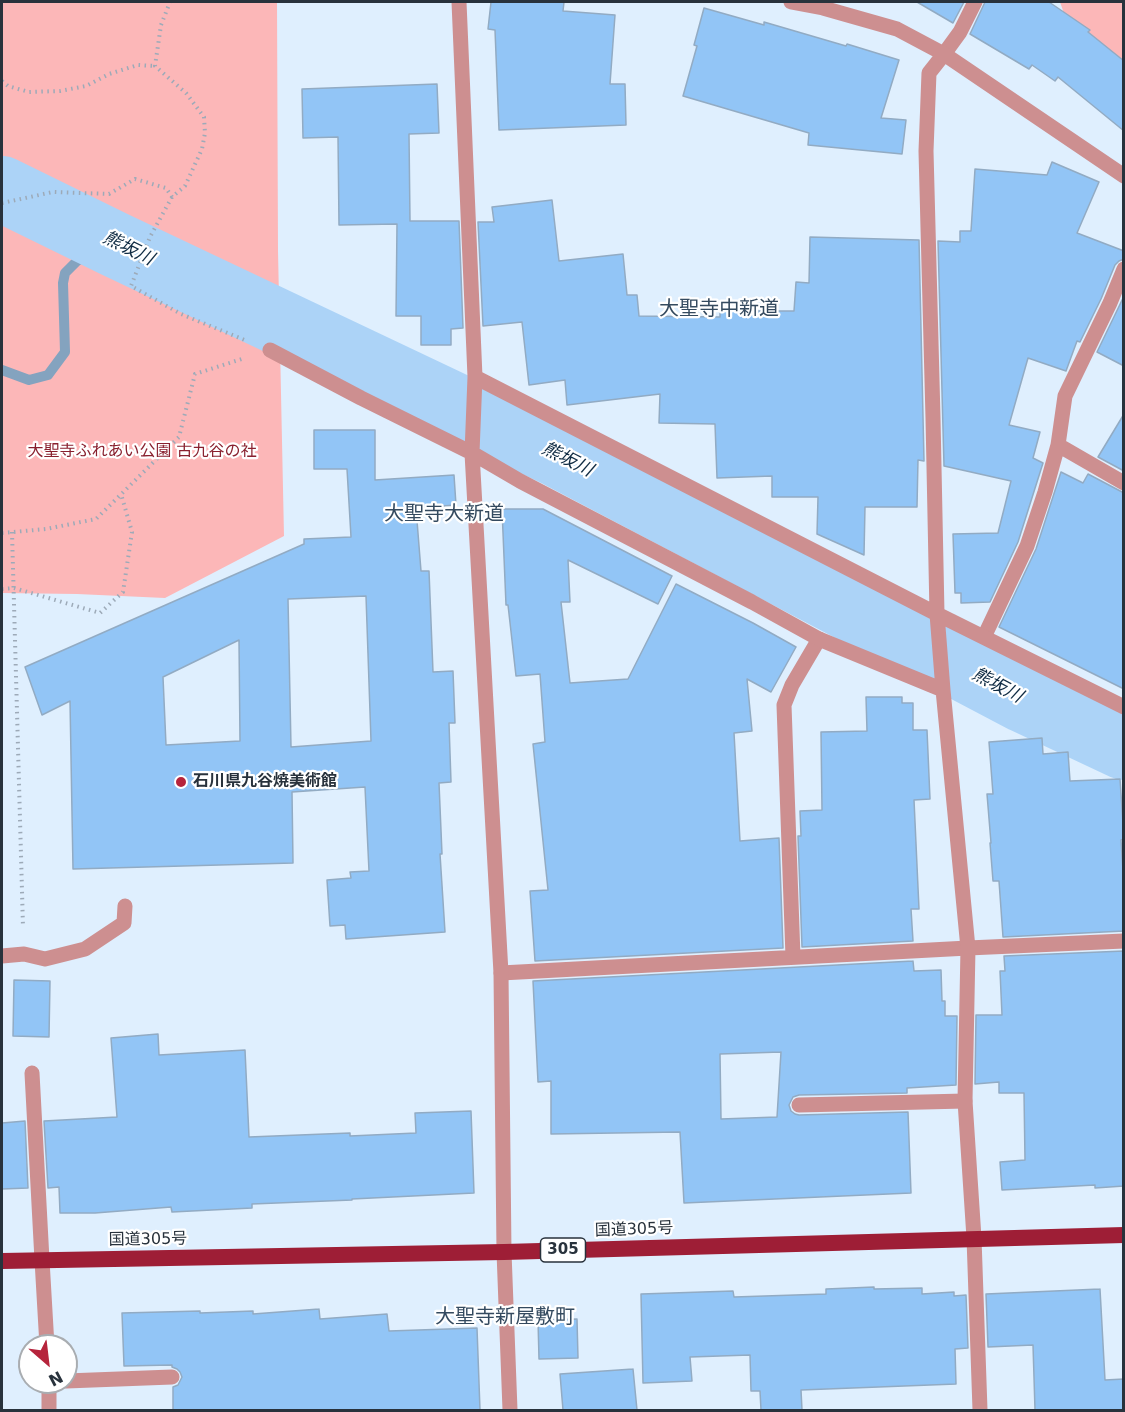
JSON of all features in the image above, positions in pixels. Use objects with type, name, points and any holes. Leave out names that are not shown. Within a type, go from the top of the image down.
[{"type":"highway","name":"国道305号","points":[[2,1261],[504,1252],[1124,1235]]},
{"type":"street","points":[[459,2],[475,377],[472,453],[501,973],[504,1252],[510,1410]]},
{"type":"street","points":[[791,2],[823,8],[897,29],[944,54],[1124,176]]},
{"type":"street","points":[[975,2],[960,32],[929,73],[926,151],[937,614],[968,948],[965,1101],[974,1238],[980,1410]]},
{"type":"street","points":[[984,637],[1027,546],[1058,445],[1065,396],[1124,269]]},
{"type":"street","points":[[270,350],[472,453],[520,481],[819,639],[943,690]]},
{"type":"street","points":[[475,377],[937,614],[1124,707]]},
{"type":"street","points":[[1058,445],[1124,483]]},
{"type":"street","points":[[793,957],[784,705],[792,685],[819,639]]},
{"type":"street","points":[[2,956],[24,954],[45,959],[85,948],[124,923],[125,906]]},
{"type":"street","points":[[501,973],[1124,941]]},
{"type":"street","points":[[32,1073],[46,1334]]},
{"type":"street","points":[[799,1105],[965,1101]]},
{"type":"street","points":[[78,1381],[172,1377]]},
{"type":"street","points":[[49,1394],[49,1410]]},
{"type":"path","points":[[155,66],[161,25],[170,2]]},
{"type":"path","points":[[2,81],[8,86],[29,92],[60,91],[86,86],[109,74],[138,64],[155,66],[186,93],[204,117],[205,134],[185,186],[172,197],[150,237],[131,286],[181,315],[270,350]]},
{"type":"path","points":[[2,203],[53,192],[109,194],[135,178],[166,188],[172,197]]},
{"type":"path","points":[[2,533],[46,529],[96,519],[180,437],[195,374],[270,350]]},
{"type":"path","points":[[2,589],[14,588],[100,613],[123,592],[132,532],[121,494]]},
{"type":"path","points":[[12,532],[24,954]]},
{"type":"green space","name":"大聖寺ふれあい公園 古九谷の社","points":[[2,2],[277,2],[278,251],[284,536],[165,598],[2,593]]},
{"type":"green space","points":[[1060,2],[1123,2],[1123,74],[1068,25]]},
{"type":"building","points":[[491,2],[564,2],[563,11],[615,15],[610,84],[625,84],[626,125],[499,130],[495,30],[488,29]]},
{"type":"building","points":[[917,2],[964,2],[953,23]]},
{"type":"building","points":[[985,2],[1049,2],[1090,30],[1088,32],[1124,61],[1124,131],[1058,77],[1055,81],[1032,65],[1029,69],[970,34]]},
{"type":"building","points":[[704,8],[764,25],[764,22],[846,46],[847,44],[899,60],[881,118],[906,120],[902,154],[808,145],[809,133],[683,96],[697,46],[694,45]]},
{"type":"building","points":[[437,84],[439,133],[409,134],[410,221],[459,221],[463,328],[451,329],[451,345],[421,345],[421,316],[396,316],[397,224],[339,225],[338,137],[303,138],[302,89]]},
{"type":"building","points":[[1052,162],[1099,182],[1077,233],[1124,251],[1124,259],[1115,265],[1080,342],[1077,341],[1066,371],[1028,358],[1009,425],[1040,432],[1033,458],[1043,463],[1018,542],[990,602],[961,603],[961,593],[955,593],[953,534],[998,533],[1011,481],[944,466],[938,241],[960,242],[960,231],[971,231],[975,169],[1047,175]]},
{"type":"building","points":[[552,200],[559,261],[623,254],[627,295],[637,295],[639,316],[720,317],[720,311],[794,311],[796,282],[809,283],[810,237],[919,240],[924,461],[918,460],[917,507],[865,507],[864,555],[817,534],[818,497],[772,497],[772,476],[717,478],[715,424],[659,423],[660,394],[567,405],[565,380],[529,385],[522,322],[483,326],[478,222],[494,222],[492,207]]},
{"type":"building","points":[[1124,296],[1124,366],[1097,352]]},
{"type":"building","points":[[1124,414],[1124,471],[1098,457]]},
{"type":"building","points":[[314,430],[375,430],[375,480],[454,475],[456,505],[416,508],[421,571],[429,571],[433,672],[453,671],[455,723],[449,723],[451,782],[439,783],[442,854],[440,854],[445,932],[346,939],[345,925],[330,926],[327,880],[351,878],[350,872],[369,871],[365,787],[292,792],[293,863],[73,869],[70,701],[42,715],[25,667],[304,544],[304,539],[351,537],[347,469],[314,469]],"holes":[[[366,596],[371,741],[291,747],[288,599]],[[239,640],[240,741],[166,745],[163,677]]]},
{"type":"building","points":[[1061,472],[1083,483],[1088,474],[1124,493],[1124,689],[999,627],[1036,549]]},
{"type":"building","points":[[502,509],[543,509],[672,576],[658,604],[568,560],[570,602],[561,602],[570,683],[628,679],[676,584],[796,647],[771,692],[747,679],[752,731],[734,733],[740,841],[779,838],[783,948],[535,961],[530,891],[548,890],[533,744],[545,742],[540,674],[516,676],[508,605],[506,605]]},
{"type":"building","points":[[866,697],[902,697],[902,703],[913,703],[913,730],[927,730],[930,799],[914,800],[919,909],[911,909],[913,941],[802,947],[798,836],[801,836],[800,811],[822,810],[821,732],[867,731]]},
{"type":"building","points":[[1042,738],[1043,754],[1068,752],[1070,781],[1120,779],[1124,838],[1121,840],[1124,931],[1003,937],[999,881],[993,881],[990,843],[987,794],[993,794],[989,742]]},
{"type":"building","points":[[1124,951],[1124,1186],[1095,1188],[1095,1185],[1002,1190],[1000,1162],[1025,1160],[1024,1093],[999,1093],[999,1082],[975,1084],[976,1015],[1002,1015],[1000,971],[1005,971],[1004,956]]},
{"type":"building","points":[[913,961],[914,971],[941,970],[945,1016],[957,1016],[956,1085],[907,1088],[907,1093],[799,1095],[793,1097],[789,1105],[791,1111],[799,1115],[908,1112],[911,1193],[684,1203],[680,1132],[551,1134],[551,1081],[538,1082],[533,981]],"holes":[[[781,1052],[777,1117],[721,1119],[720,1054]]]},
{"type":"building","points":[[14,980],[50,981],[49,1037],[13,1036]]},
{"type":"building","points":[[158,1034],[159,1055],[245,1050],[249,1137],[416,1133],[415,1113],[471,1111],[474,1193],[252,1204],[252,1208],[172,1212],[171,1207],[95,1213],[60,1213],[59,1187],[48,1188],[44,1121],[117,1117],[111,1038]]},
{"type":"building","points":[[25,1121],[28,1188],[2,1189],[2,1123]]},
{"type":"building","points":[[874,1287],[874,1289],[922,1288],[922,1294],[954,1292],[954,1296],[966,1295],[968,1348],[955,1349],[956,1384],[801,1390],[802,1410],[761,1410],[760,1391],[751,1391],[750,1355],[690,1357],[692,1381],[643,1383],[641,1294],[733,1291],[734,1297],[826,1294],[826,1289]]},
{"type":"building","points":[[1100,1289],[1105,1380],[1124,1379],[1124,1410],[1035,1410],[1033,1345],[988,1347],[986,1294]]},
{"type":"building","points":[[319,1309],[320,1319],[387,1314],[389,1331],[477,1328],[480,1410],[173,1410],[173,1387],[178,1385],[182,1377],[177,1369],[172,1365],[124,1366],[122,1313],[253,1311],[253,1314]]},
{"type":"building","points":[[577,1319],[578,1358],[539,1359],[538,1320]]},
{"type":"building","points":[[633,1369],[637,1410],[563,1410],[560,1374]]},
{"type":"waterway","name":"熊坂川","points":[[2,189],[559,455],[1024,700],[1124,747]]},
{"type":"waterway","points":[[2,215],[9,193]]},
{"type":"waterway","points":[[2,370],[29,380],[48,375],[65,352],[63,283],[65,273],[89,253],[114,244]]},
{"type":"place","name":"石川県九谷焼美術館","points":[[181,782]]},
{"type":"district","name":"大聖寺中新道","points":[[719,310]]},
{"type":"district","name":"大聖寺大新道","points":[[444,515]]},
{"type":"district","name":"大聖寺新屋敷町","points":[[505,1318]]}]
